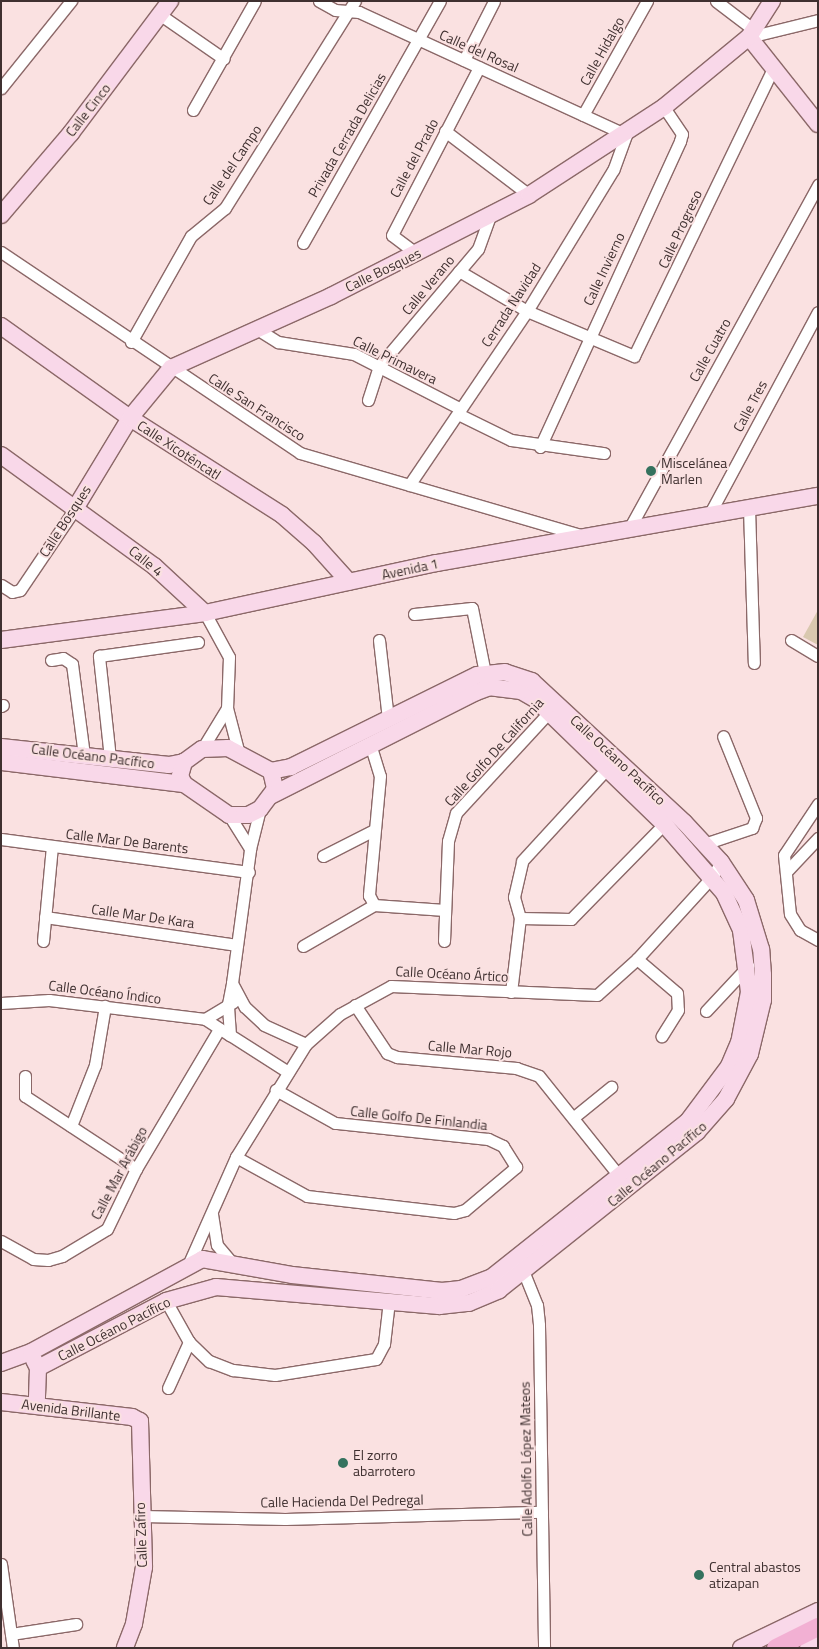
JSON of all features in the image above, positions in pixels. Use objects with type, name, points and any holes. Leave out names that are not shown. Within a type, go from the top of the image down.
[{"type":"main road","points":[[776,1648],[818,1627]]},
{"type":"street","points":[[1,88],[71,1]]},
{"type":"street","name":"Calle Cinco","points":[[1,215],[162,16],[170,1]]},
{"type":"street","points":[[194,110],[224,60],[255,1]]},
{"type":"street","name":"Calle del Rosal","points":[[319,1],[335,10],[352,6],[359,12],[418,41],[464,60],[626,135]]},
{"type":"street","name":"Privada Cerrada Delicias","points":[[302,243],[440,1]]},
{"type":"street","points":[[464,60],[494,1]]},
{"type":"street","name":"Calle Hidalgo","points":[[583,115],[647,1]]},
{"type":"street","points":[[716,1],[751,33],[773,69],[815,117]]},
{"type":"street","points":[[751,33],[772,1]]},
{"type":"street","name":"Calle del Campo","points":[[131,342],[192,236],[225,208],[352,6]]},
{"type":"street","points":[[162,16],[224,60]]},
{"type":"street","name":"Calle Bosques","points":[[1,585],[16,593],[76,507],[130,418],[171,368],[417,254],[489,218],[529,195],[626,135],[664,107],[751,33],[818,20]]},
{"type":"street","name":"Calle del Prado","points":[[417,254],[392,234],[479,67]]},
{"type":"street","name":"Calle Progreso","points":[[459,271],[527,311],[588,339],[628,356],[638,352],[773,69]]},
{"type":"street","name":"Calle Invierno","points":[[540,447],[680,141],[682,134],[664,107]]},
{"type":"street","points":[[445,131],[529,195]]},
{"type":"street","name":"Cerrada Navidad","points":[[409,485],[527,311],[613,170],[626,135]]},
{"type":"street","name":"Calle Cuatro","points":[[629,529],[818,185]]},
{"type":"street","name":"Calle Verano","points":[[379,366],[478,250],[489,218]]},
{"type":"street","name":"Calle San Francisco","points":[[1,252],[131,342],[300,453],[586,537]]},
{"type":"street","name":"Calle Tres","points":[[709,515],[818,312]]},
{"type":"street","name":"Calle Xicoténcatl","points":[[1,326],[130,418],[282,515],[314,543],[349,582]]},
{"type":"street","name":"Calle Primavera","points":[[257,329],[278,342],[354,354],[460,412],[490,432],[540,447],[604,453]]},
{"type":"street","points":[[368,400],[379,366]]},
{"type":"street","name":"Calle 4","points":[[1,455],[76,507],[154,566],[205,613],[230,657],[227,708],[239,754]]},
{"type":"street","name":"Avenida 1","points":[[1,640],[205,613],[349,582],[629,529],[818,496]]},
{"type":"street","points":[[749,508],[754,663]]},
{"type":"street","points":[[414,614],[472,608],[485,673]]},
{"type":"street","points":[[379,640],[398,720]]},
{"type":"street","points":[[791,640],[818,656]]},
{"type":"street","points":[[110,758],[99,656],[198,642]]},
{"type":"street","points":[[51,660],[63,658],[72,664],[84,755]]},
{"type":"street","name":"Calle Océano Pacífico","points":[[38,1368],[166,1301],[198,1290],[233,1286],[439,1306],[468,1303],[499,1290],[524,1273],[697,1132],[738,1080],[750,1054],[763,1000],[761,949],[746,900],[720,862],[704,844],[611,763],[553,708],[532,681],[518,675],[485,673],[398,720],[371,747],[272,795]]},
{"type":"street","name":"Calle Océano Pacífico","points":[[271,770],[291,767],[398,720],[490,687],[521,691],[553,708]]},
{"type":"street","name":"Calle 4","points":[[202,749],[227,708]]},
{"type":"street","name":"Calle Golfo De California","points":[[444,941],[448,841],[456,813],[553,708]]},
{"type":"street","points":[[704,844],[752,828],[756,818],[723,736]]},
{"type":"street","name":"Calle Océano Pacífico","points":[[1,747],[169,765],[184,762]]},
{"type":"street","points":[[229,815],[248,815],[260,809],[272,795],[276,782],[271,770],[239,754],[222,747],[202,749],[184,762],[180,776],[184,784],[229,815],[250,849]]},
{"type":"street","points":[[371,747],[380,776],[369,895],[374,905]]},
{"type":"street","name":"Calle Océano Pacífico","points":[[1,762],[184,784]]},
{"type":"street","points":[[511,992],[520,918],[514,897],[522,861],[611,763]]},
{"type":"street","name":"Calle Océano Pacífico","points":[[31,1352],[152,1288],[188,1263],[215,1259],[235,1265],[292,1275],[442,1291],[461,1289],[492,1277],[688,1121],[716,1087],[739,1043],[745,1020],[748,966],[741,930],[712,876],[611,763]]},
{"type":"street","points":[[818,804],[787,848],[786,872],[795,924],[818,940]]},
{"type":"street","points":[[230,1035],[228,1004],[249,872],[250,849],[260,809]]},
{"type":"street","points":[[520,918],[571,919],[664,824]]},
{"type":"street","points":[[323,856],[374,830]]},
{"type":"street","points":[[786,872],[818,838]]},
{"type":"street","name":"Calle Mar De Barents","points":[[1,839],[249,872]]},
{"type":"street","points":[[43,941],[52,846]]},
{"type":"street","name":"Calle Océano Ártico","points":[[188,1263],[236,1157],[276,1090],[306,1044],[355,1005],[391,986],[597,995],[637,959],[712,876],[720,862]]},
{"type":"street","points":[[303,946],[374,905],[445,910]]},
{"type":"street","name":"Calle Mar De Kara","points":[[45,917],[237,945]]},
{"type":"street","points":[[637,959],[677,993],[678,1010],[662,1036]]},
{"type":"street","points":[[706,1011],[748,966]]},
{"type":"street","points":[[232,983],[241,999],[264,1025],[306,1044]]},
{"type":"street","points":[[204,1019],[228,1004],[241,999]]},
{"type":"street","name":"Calle Océano Índico","points":[[1,1003],[49,1000],[204,1019],[288,1072]]},
{"type":"street","name":"Calle Mar Rojo","points":[[355,1005],[387,1053],[528,1071],[547,1082],[619,1176]]},
{"type":"street","points":[[71,1126],[96,1066],[105,1006]]},
{"type":"street","name":"Calle Mar Arábigo","points":[[1,1241],[33,1259],[48,1260],[91,1241],[107,1229],[136,1169],[219,1029]]},
{"type":"street","points":[[25,1076],[25,1096],[136,1169]]},
{"type":"street","points":[[574,1117],[611,1087]]},
{"type":"street","name":"Calle Golfo De Finlandia","points":[[236,1157],[307,1196],[454,1213],[465,1210],[516,1167],[503,1146],[488,1139],[335,1123],[276,1090]]},
{"type":"street","points":[[212,1212],[216,1244],[235,1265],[239,1276],[233,1286]]},
{"type":"street","points":[[188,1263],[187,1279],[198,1290]]},
{"type":"street","name":"Calle Adolfo López Mateos","points":[[524,1273],[537,1305],[544,1648]]},
{"type":"street","points":[[166,1301],[189,1342],[209,1361],[255,1374],[275,1375],[366,1362],[382,1353],[389,1301]]},
{"type":"street","points":[[168,1388],[189,1342]]},
{"type":"street","points":[[1,1363],[31,1352],[38,1368],[37,1404]]},
{"type":"street","name":"Avenida Brillante","points":[[1,1402],[37,1404],[140,1421]]},
{"type":"street","name":"Calle Zafiro","points":[[125,1648],[141,1595],[140,1421]]},
{"type":"street","name":"Calle Hacienda Del Pedregal","points":[[142,1516],[285,1518],[542,1512]]},
{"type":"street","points":[[1,1564],[13,1648]]},
{"type":"street","points":[[741,1648],[818,1611]]},
{"type":"street","points":[[11,1634],[76,1624]]},
{"type":"street","points":[[808,1648],[818,1642]]},
{"type":"shaded area","points":[[818,610],[818,645],[803,637]]},
{"type":"place","name":"Miscelánea Marlen","points":[[651,471]]},
{"type":"place","name":"El zorro abarrotero","points":[[343,1463]]},
{"type":"place","name":"Central abastos atizapan","points":[[699,1575]]}]
